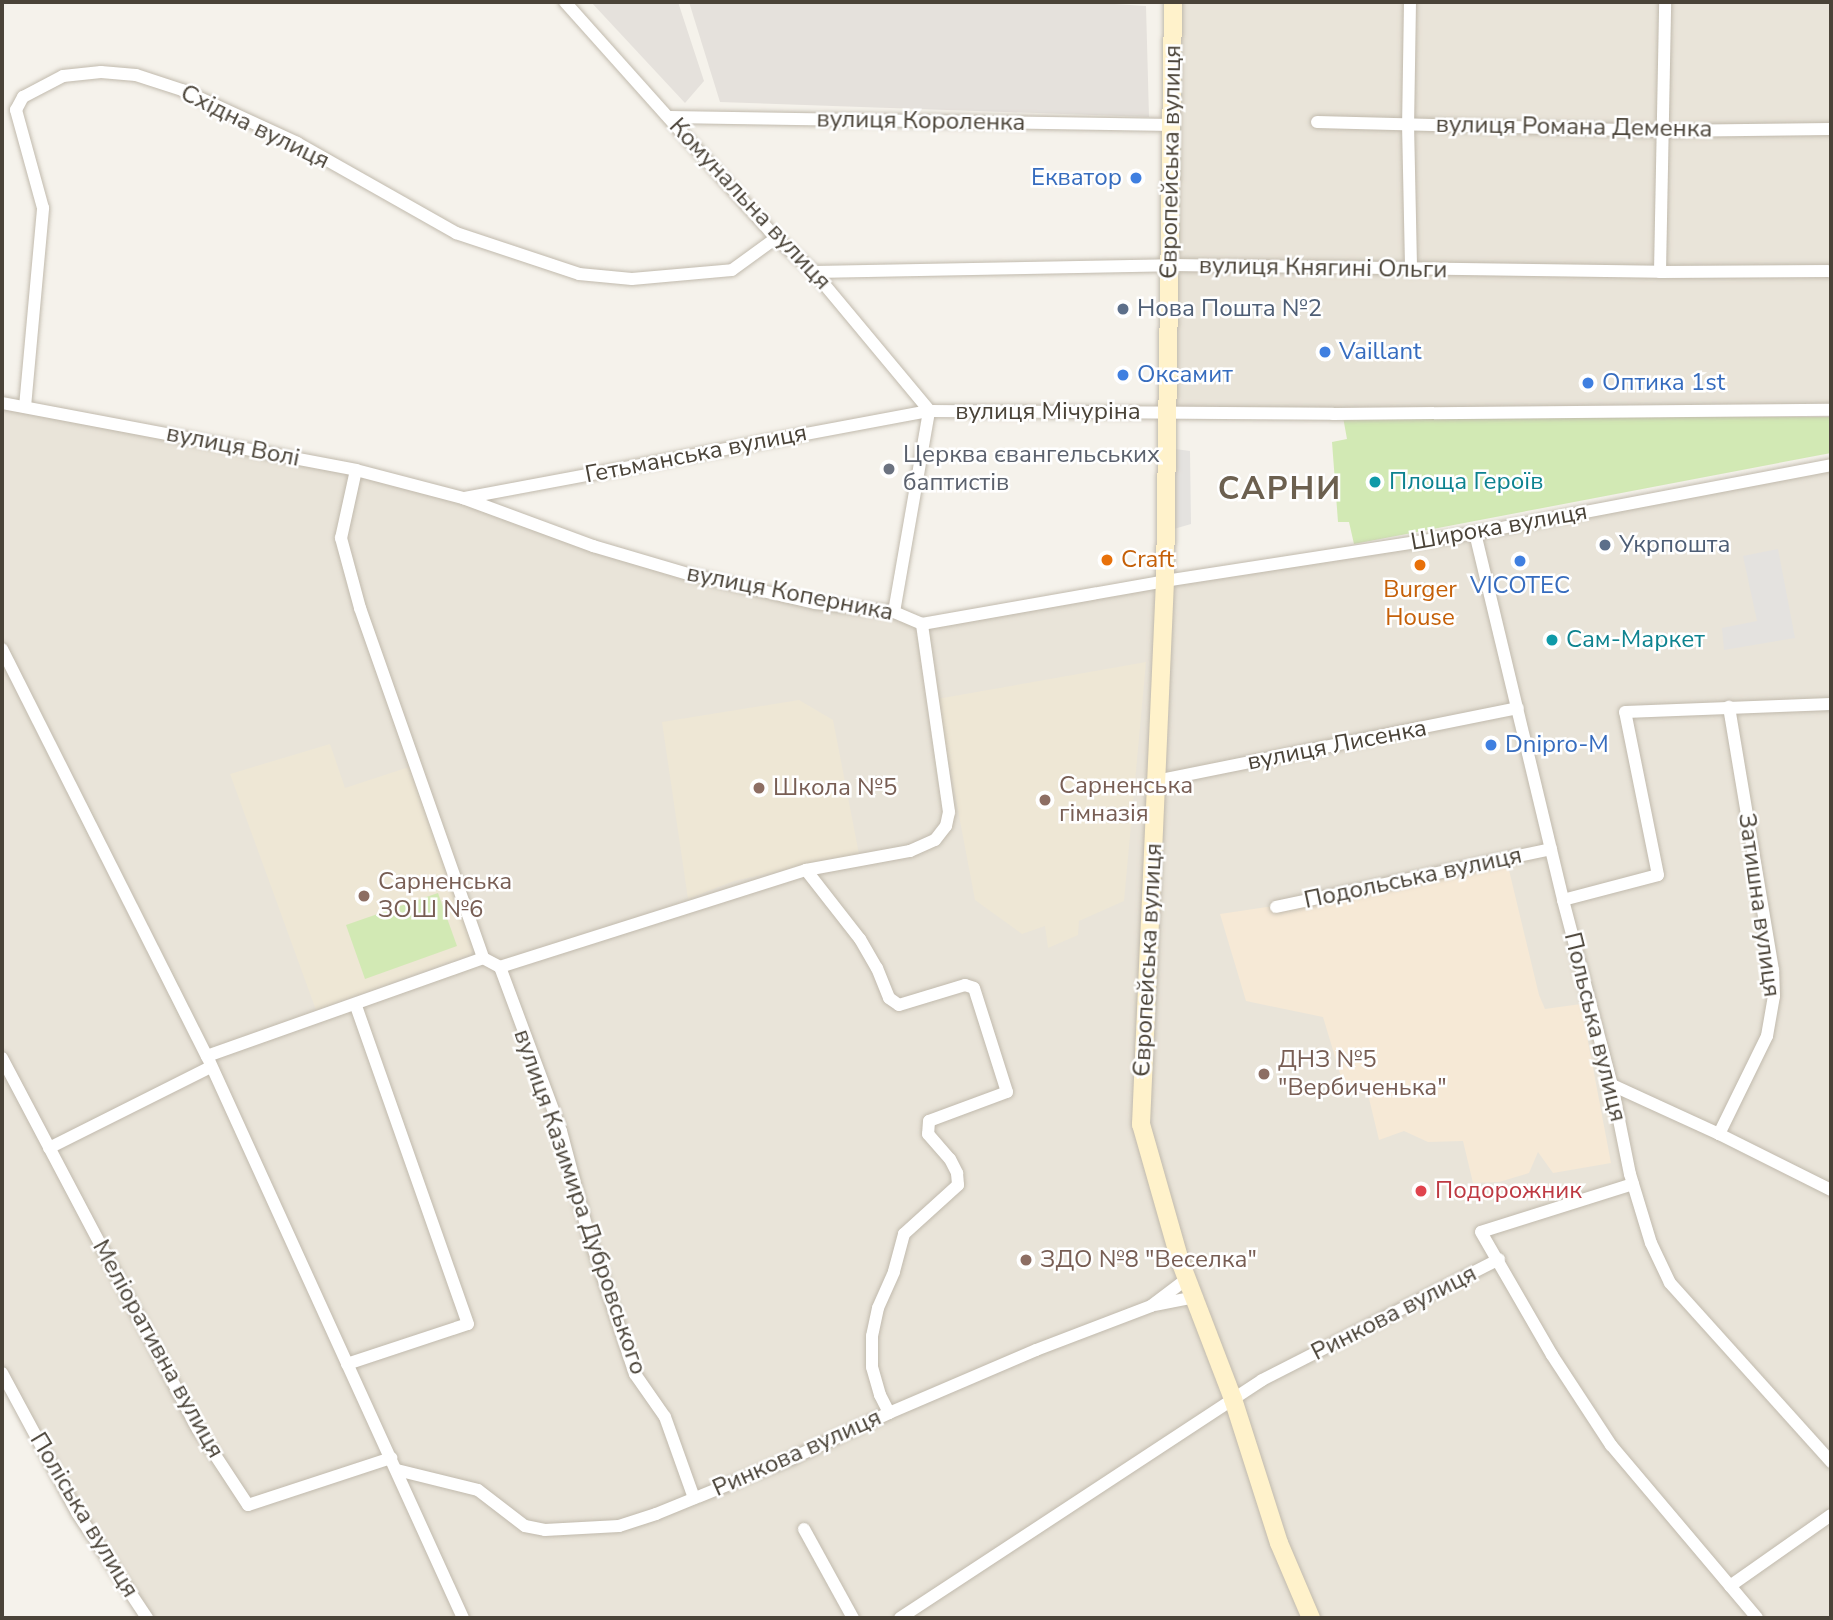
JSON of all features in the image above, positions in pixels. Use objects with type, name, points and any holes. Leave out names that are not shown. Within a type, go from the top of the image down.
[{"type":"main road","name":"Європейська вулиця","points":[[1173,2],[1165,581],[1140,1124],[1158,1192],[1233,1399],[1279,1543],[1311,1618]]},
{"type":"street","name":"Комунальна вулиця","points":[[565,2],[776,238],[814,272],[929,411]]},
{"type":"street","points":[[1410,2],[1408,123],[1411,270]]},
{"type":"street","points":[[1660,272],[1665,2]]},
{"type":"street","name":"Східна вулиця","points":[[25,407],[43,208],[16,110],[23,97],[63,76],[101,72],[136,75],[182,90],[297,143],[456,233],[579,274],[632,279],[732,270],[776,238]]},
{"type":"street","name":"вулиця Короленка","points":[[670,117],[1172,125]]},
{"type":"street","name":"вулиця Романа Деменка","points":[[1317,122],[1663,131],[1831,129]]},
{"type":"street","name":"вулиця Княгині Ольги","points":[[814,272],[1171,265],[1411,270],[1831,271]]},
{"type":"street","name":"вулиця Волі","points":[[2,403],[356,470],[463,498]]},
{"type":"street","points":[[1167,412],[1831,410]]},
{"type":"street","points":[[894,611],[929,411]]},
{"type":"street","name":"вулиця Мічуріна","points":[[929,411],[1167,412]]},
{"type":"street","name":"Гетьманська вулиця","points":[[463,498],[929,411]]},
{"type":"street","name":"Широка вулиця","points":[[1165,581],[1475,533],[1831,465]]},
{"type":"street","points":[[356,470],[341,538],[360,608],[483,958],[500,967],[806,870],[910,850],[936,840],[946,827],[949,812],[922,624]]},
{"type":"street","name":"вулиця Коперника","points":[[463,498],[593,546],[688,574],[815,603],[894,611],[922,624],[967,619],[1165,581]]},
{"type":"street","name":"Польська вулиця","points":[[1475,533],[1563,900],[1612,1085],[1633,1184],[1651,1243],[1670,1283],[1831,1462]]},
{"type":"street","points":[[2,649],[209,1061],[463,1618]]},
{"type":"street","points":[[1563,900],[1658,875],[1625,712],[1831,704]]},
{"type":"street","name":"Затишна вулиця","points":[[1720,1134],[1767,1036],[1774,996],[1773,970],[1729,707]]},
{"type":"street","name":"вулиця Лисенка","points":[[1156,781],[1518,708]]},
{"type":"street","name":"Подольська вулиця","points":[[1276,907],[1551,849]]},
{"type":"street","points":[[806,870],[860,939],[877,968],[889,998],[898,1005],[965,985],[974,988],[1007,1091],[929,1121],[928,1133],[950,1159],[957,1172],[958,1185],[949,1196],[923,1213],[904,1234],[894,1272],[878,1308],[872,1336],[872,1367],[880,1395],[889,1413]]},
{"type":"street","points":[[49,1148],[209,1061],[483,958]]},
{"type":"street","name":"вулиця Казимира Дубровського","points":[[500,967],[561,1131],[587,1229],[635,1374],[665,1417],[694,1498]]},
{"type":"street","points":[[347,1364],[468,1324],[355,1004]]},
{"type":"street","name":"Меліоративна вулиця","points":[[2,1058],[198,1429],[248,1505],[394,1464]]},
{"type":"street","points":[[1612,1085],[1720,1134],[1831,1190]]},
{"type":"street","name":"Ринкова вулиця","points":[[900,1618],[1262,1380],[1499,1259],[1481,1232],[1633,1184]]},
{"type":"street","points":[[1499,1259],[1552,1355],[1611,1445],[1757,1618]]},
{"type":"street","name":"Ринкова вулиця","points":[[394,1464],[478,1490],[525,1526],[545,1530],[619,1525],[793,1458],[889,1413],[1151,1306],[1188,1278]]},
{"type":"street","points":[[1151,1306],[1195,1297]]},
{"type":"street","name":"Поліська вулиця","points":[[2,1373],[78,1514],[147,1618]]},
{"type":"street","points":[[1730,1586],[1831,1516]]},
{"type":"street","points":[[804,1529],[853,1618]]},
{"type":"shaded area","points":[[591,2],[678,2],[704,81],[685,103]]},
{"type":"shaded area","points":[[689,2],[1083,2],[1146,6],[1149,117],[720,102]]},
{"type":"shaded area","points":[[1173,2],[1831,2],[1831,410],[1167,412]]},
{"type":"shaded area","points":[[2,403],[356,470],[687,574],[894,612],[922,624],[1831,465],[1831,1618],[147,1618],[78,1514],[2,1373]]},
{"type":"shaded area","points":[[1168,448],[1190,451],[1191,524],[1167,531]]},
{"type":"shaded area","points":[[1778,549],[1795,638],[1724,650],[1722,628],[1757,621],[1743,556]]},
{"type":"shaded area","name":"Сарненська гімназія","points":[[1146,662],[1124,901],[1079,921],[1078,935],[1048,948],[1045,926],[1022,934],[975,900],[937,699]]},
{"type":"shaded area","name":"Школа №5","points":[[799,700],[833,720],[859,854],[734,881],[688,899],[662,722]]},
{"type":"shaded area","name":"Сарненська ЗОШ №6","points":[[330,744],[345,788],[409,767],[474,946],[471,954],[316,1010],[230,774]]},
{"type":"shaded area","points":[[1508,866],[1539,995],[1545,1009],[1581,1004],[1611,1163],[1553,1173],[1538,1152],[1529,1173],[1499,1182],[1473,1183],[1463,1141],[1428,1142],[1404,1131],[1379,1140],[1366,1086],[1345,1090],[1323,1017],[1246,1001],[1220,914],[1295,903],[1362,888],[1398,892],[1417,883]]},
{"type":"green space","points":[[1343,417],[1831,417],[1831,453],[1354,544],[1349,522],[1338,522],[1332,442],[1347,439]]},
{"type":"green space","points":[[438,893],[457,946],[365,979],[346,925]]},
{"type":"place","name":"Екватор","points":[[1136,178]]},
{"type":"place","name":"Нова Пошта №2","points":[[1123,309]]},
{"type":"place","name":"Vaillant","points":[[1325,352]]},
{"type":"place","name":"Оксамит","points":[[1123,375]]},
{"type":"place","name":"Оптика 1st","points":[[1588,383]]},
{"type":"place","name":"Церква євангельських баптистів","points":[[889,469]]},
{"type":"place","name":"Площа Героїв","points":[[1375,482]]},
{"type":"place","name":"Укрпошта","points":[[1605,545]]},
{"type":"place","name":"Craft","points":[[1107,560]]},
{"type":"place","name":"VICOTEC","points":[[1520,561]]},
{"type":"place","name":"Burger House","points":[[1420,565]]},
{"type":"place","name":"Сам-Маркет","points":[[1552,640]]},
{"type":"place","name":"Dnipro-M","points":[[1491,745]]},
{"type":"place","name":"Школа №5","points":[[759,788]]},
{"type":"place","name":"Сарненська гімназія","points":[[1045,800]]},
{"type":"place","name":"Сарненська ЗОШ №6","points":[[364,896]]},
{"type":"place","name":"ДНЗ №5 \"Вербиченька\"","points":[[1264,1074]]},
{"type":"place","name":"Подорожник","points":[[1421,1191]]},
{"type":"place","name":"ЗДО №8 \"Веселка\"","points":[[1026,1260]]},
{"type":"district","name":"САРНИ","points":[[1280,489]]}]
